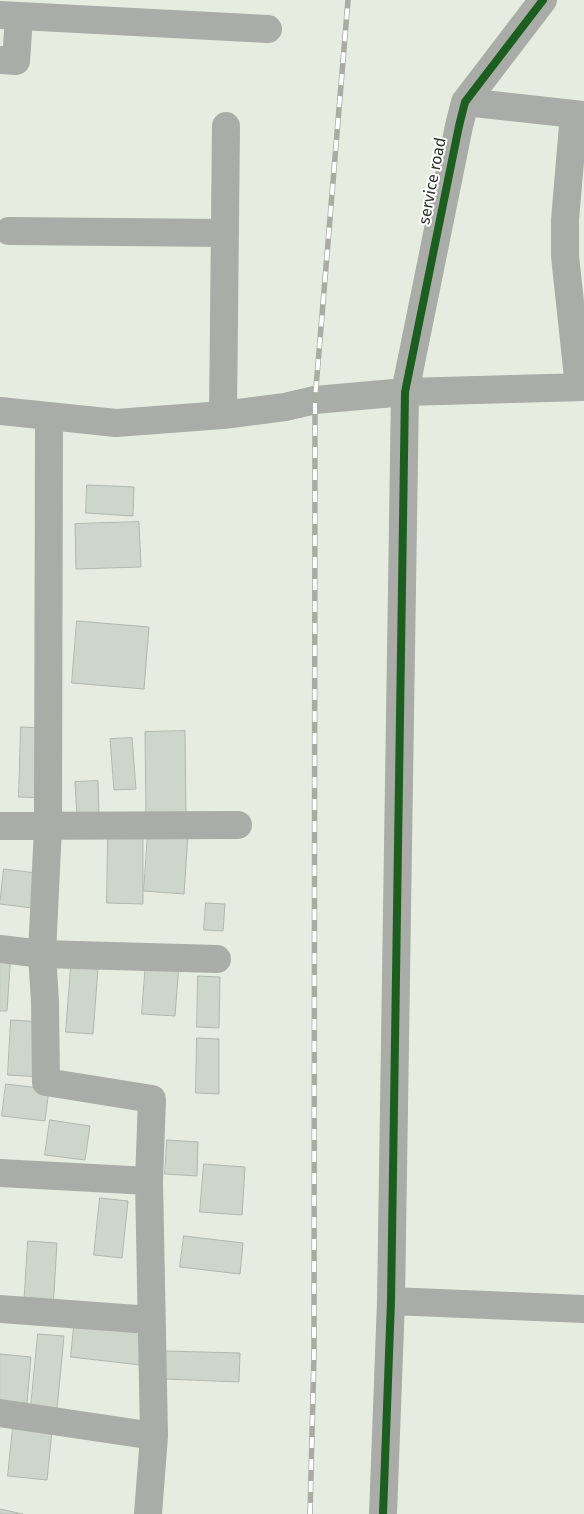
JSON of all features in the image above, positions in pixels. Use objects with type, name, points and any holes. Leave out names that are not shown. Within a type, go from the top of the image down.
[{"type":"street","name":"service road","points":[[382,1514],[391,1301],[405,392],[465,102],[543,0]]},
{"type":"street","points":[[0,60],[16,61],[9,16],[84,9],[268,28]]},
{"type":"street","points":[[0,411],[116,423],[223,415],[285,407],[315,400],[405,392],[582,387],[565,256],[565,220],[579,115],[465,102]]},
{"type":"street","points":[[223,415],[226,126]]},
{"type":"street","points":[[9,231],[225,233]]},
{"type":"street","points":[[49,417],[48,827],[42,954],[46,1082],[152,1099],[149,1181],[154,1436],[148,1514]]},
{"type":"street","points":[[0,826],[238,825]]},
{"type":"street","points":[[0,949],[42,954],[217,959]]},
{"type":"street","points":[[0,1173],[149,1181]]},
{"type":"street","points":[[391,1301],[584,1308]]},
{"type":"street","points":[[0,1309],[151,1320]]},
{"type":"street","points":[[0,1414],[154,1436]]},
{"type":"building","points":[[87,485],[134,487],[133,516],[86,513]]},
{"type":"building","points":[[139,522],[141,567],[76,569],[75,524]]},
{"type":"building","points":[[77,621],[149,627],[144,689],[72,683]]},
{"type":"building","points":[[21,727],[47,728],[45,798],[19,797]]},
{"type":"building","points":[[185,731],[186,815],[146,815],[145,732]]},
{"type":"building","points":[[132,738],[136,789],[114,790],[110,739]]},
{"type":"building","points":[[98,781],[99,815],[77,816],[75,782]]},
{"type":"building","points":[[148,832],[188,835],[184,894],[144,891]]},
{"type":"building","points":[[108,836],[143,837],[143,904],[107,903]]},
{"type":"building","points":[[4,869],[44,874],[40,909],[0,904]]},
{"type":"building","points":[[206,903],[225,904],[223,931],[204,930]]},
{"type":"building","points":[[0,951],[11,952],[7,1011],[0,1011]]},
{"type":"building","points":[[146,961],[179,964],[175,1016],[142,1014]]},
{"type":"building","points":[[71,967],[98,969],[93,1034],[66,1032]]},
{"type":"building","points":[[198,976],[220,977],[219,1028],[197,1027]]},
{"type":"building","points":[[11,1020],[44,1022],[41,1077],[8,1075]]},
{"type":"building","points":[[197,1038],[219,1039],[219,1094],[196,1093]]},
{"type":"building","points":[[6,1084],[49,1089],[45,1121],[2,1116]]},
{"type":"building","points":[[50,1120],[90,1126],[85,1160],[45,1155]]},
{"type":"building","points":[[167,1140],[198,1142],[197,1176],[165,1174]]},
{"type":"building","points":[[204,1164],[245,1167],[242,1215],[200,1212]]},
{"type":"building","points":[[100,1198],[128,1201],[122,1258],[94,1255]]},
{"type":"building","points":[[184,1236],[243,1243],[240,1274],[180,1267]]},
{"type":"building","points":[[28,1241],[57,1243],[53,1309],[24,1307]]},
{"type":"building","points":[[74,1326],[152,1334],[149,1366],[71,1357]]},
{"type":"building","points":[[38,1334],[64,1336],[57,1410],[31,1407]]},
{"type":"building","points":[[166,1351],[240,1353],[239,1382],[165,1379]]},
{"type":"building","points":[[0,1354],[31,1357],[27,1403],[0,1401]]},
{"type":"building","points":[[13,1427],[52,1431],[47,1480],[8,1476]]},
{"type":"building","points":[[0,1509],[23,1514],[0,1514]]},
{"type":"railway","points":[[310,1514],[314,1355],[315,400],[348,0]]},
{"type":"cycle path","points":[[383,1514],[391,1301],[405,392],[465,102],[543,0]]}]
